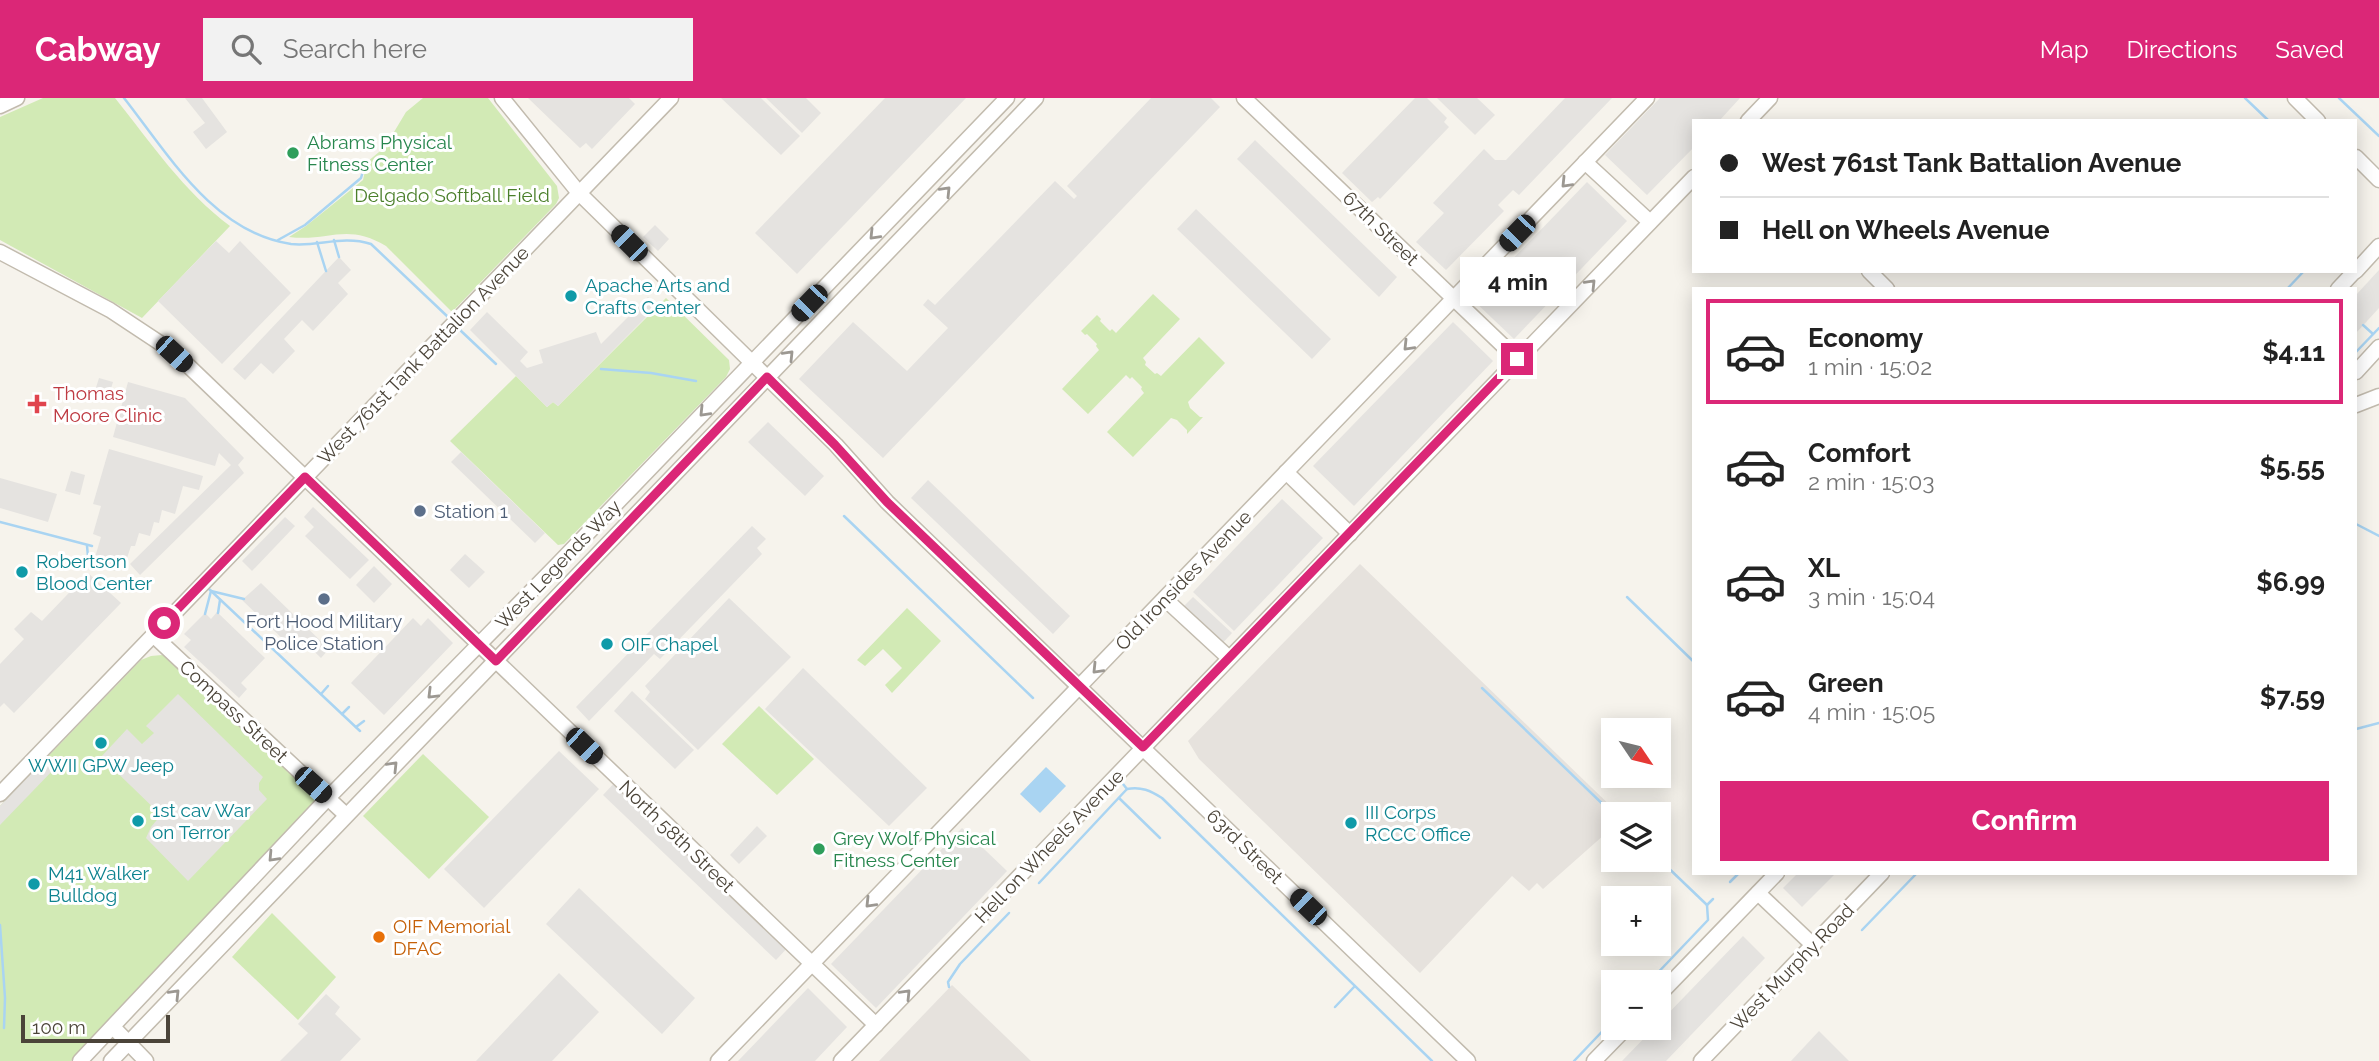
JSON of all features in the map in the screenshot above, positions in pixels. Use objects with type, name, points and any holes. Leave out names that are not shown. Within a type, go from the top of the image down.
[{"type":"street","points":[[0,106],[17,98]]},
{"type":"street","name":"63rd Street","points":[[502,98],[579,193],[835,445],[887,502],[1468,1061]]},
{"type":"street","name":"West 761st Tank Battalion Avenue","points":[[0,794],[671,98]]},
{"type":"street","name":"West Legends Way","points":[[80,1061],[328,798],[480,645],[1007,98]]},
{"type":"street","name":"West Legends Way","points":[[111,1061],[1036,98]]},
{"type":"street","name":"67th Street","points":[[1244,98],[1517,359]]},
{"type":"street","name":"Old Ironsides Avenue","points":[[718,1061],[1647,98]]},
{"type":"street","points":[[1750,119],[1770,98]]},
{"type":"street","points":[[2295,98],[2316,119]]},
{"type":"street","points":[[2357,158],[2379,180]]},
{"type":"street","points":[[1586,162],[1650,222]]},
{"type":"street","name":"Hell on Wheels Avenue","points":[[841,1061],[1692,179]]},
{"type":"street","points":[[2357,269],[2379,246]]},
{"type":"street","name":"North 58th Street","points":[[0,252],[110,310],[164,345],[876,1026]]},
{"type":"street","points":[[1871,273],[1885,287]]},
{"type":"street","points":[[2340,287],[2353,273]]},
{"type":"street","points":[[2357,371],[2379,347]]},
{"type":"street","points":[[2357,405],[2379,396]]},
{"type":"street","points":[[1286,472],[1350,534]]},
{"type":"street","points":[[1165,599],[1229,658]]},
{"type":"street","name":"Compass Street","points":[[153,635],[346,815]]},
{"type":"street","points":[[1671,983],[1775,875]]},
{"type":"street","name":"West Murphy Road","points":[[1701,1061],[1880,875]]},
{"type":"street","points":[[1758,893],[1813,945]]},
{"type":"street","points":[[113,1027],[146,1061]]},
{"type":"street","points":[[1594,1061],[1614,1040]]},
{"type":"shaded area","points":[[185,98],[202,98],[227,132],[206,149],[193,132],[205,123]]},
{"type":"shaded area","points":[[528,98],[629,98],[635,104],[592,149],[586,143],[580,148]]},
{"type":"shaded area","points":[[721,98],[761,98],[800,136],[781,155]]},
{"type":"shaded area","points":[[766,98],[806,98],[821,113],[802,133]]},
{"type":"shaded area","points":[[885,98],[966,98],[797,274],[755,233]]},
{"type":"shaded area","points":[[1151,98],[1211,98],[1220,107],[883,458],[799,379],[853,322],[907,371],[948,328],[923,305],[928,299],[935,305],[1055,181],[1074,199],[1077,196],[1067,186]]},
{"type":"shaded area","points":[[1415,98],[1427,98],[1447,118],[1444,122],[1449,127],[1380,199],[1378,197],[1372,202],[1342,173]]},
{"type":"shaded area","points":[[1437,98],[1477,98],[1495,115],[1475,135]]},
{"type":"shaded area","points":[[1565,98],[1612,98],[1519,195],[1513,190],[1498,205],[1504,211],[1446,270],[1416,242],[1444,213],[1433,203],[1484,149],[1495,160],[1506,160]]},
{"type":"shaded area","points":[[1660,98],[1740,98],[1721,119],[1692,119],[1692,149],[1647,195],[1605,155]]},
{"type":"shaded area","points":[[1255,140],[1397,277],[1379,297],[1237,159]]},
{"type":"shaded area","points":[[1587,182],[1627,221],[1514,339],[1473,300]]},
{"type":"shaded area","points":[[1196,209],[1331,339],[1312,359],[1177,229]]},
{"type":"shaded area","points":[[655,225],[669,239],[658,251],[643,237]]},
{"type":"shaded area","points":[[216,241],[229,253],[240,241],[291,293],[222,364],[158,301]]},
{"type":"shaded area","points":[[339,257],[351,270],[338,283],[348,294],[313,331],[302,320],[284,339],[295,351],[273,374],[261,363],[245,380],[233,369]]},
{"type":"shaded area","points":[[2379,270],[2379,308],[2357,332],[2357,294]]},
{"type":"shaded area","points":[[648,297],[657,306],[558,406],[553,402],[547,407],[470,330],[487,312],[528,352],[520,361],[527,368],[543,363],[539,350],[596,332],[601,344]]},
{"type":"shaded area","points":[[1453,322],[1493,361],[1354,506],[1313,466]]},
{"type":"shaded area","points":[[99,378],[113,382],[107,401],[93,397]]},
{"type":"shaded area","points":[[128,382],[185,398],[244,458],[238,465],[244,473],[140,575],[130,564],[231,465],[219,453],[215,466],[113,437]]},
{"type":"shaded area","points":[[768,422],[824,476],[805,496],[748,442]]},
{"type":"shaded area","points":[[109,449],[203,476],[199,490],[183,486],[175,514],[162,510],[159,523],[154,522],[150,536],[139,533],[135,546],[131,546],[127,558],[121,557],[116,571],[93,564],[101,537],[93,534],[101,506],[93,504]]},
{"type":"shaded area","points":[[461,452],[545,533],[535,543],[451,462]]},
{"type":"shaded area","points":[[71,471],[85,475],[80,495],[65,491]]},
{"type":"shaded area","points":[[0,478],[57,494],[48,522],[0,508]]},
{"type":"shaded area","points":[[928,480],[1070,616],[1053,634],[911,498]]},
{"type":"shaded area","points":[[1282,499],[1323,538],[1234,631],[1193,592]]},
{"type":"shaded area","points":[[313,507],[369,560],[350,579],[305,536],[314,527],[304,517]]},
{"type":"shaded area","points":[[285,517],[295,526],[252,571],[242,561]]},
{"type":"shaded area","points":[[752,526],[766,539],[757,548],[762,554],[660,659],[654,654],[589,721],[576,707]]},
{"type":"shaded area","points":[[465,554],[485,572],[469,588],[450,570]]},
{"type":"shaded area","points":[[1360,564],[1607,802],[1601,802],[1601,838],[1543,889],[1537,883],[1529,891],[1512,876],[1420,973],[1199,759],[1188,741]]},
{"type":"shaded area","points":[[374,566],[392,584],[374,603],[356,585]]},
{"type":"shaded area","points":[[88,573],[121,603],[14,713],[4,703],[0,707],[0,664],[24,639],[14,629],[31,612],[42,621]]},
{"type":"shaded area","points":[[261,583],[329,649],[321,658],[296,634],[287,643],[242,600]]},
{"type":"shaded area","points":[[1193,597],[1232,633],[1218,648],[1178,612]]},
{"type":"shaded area","points":[[729,598],[791,657],[698,750],[645,699],[650,692],[645,686]]},
{"type":"shaded area","points":[[217,612],[265,658],[241,683],[247,689],[239,698],[184,647],[191,640],[184,634],[205,613],[211,619]]},
{"type":"shaded area","points":[[413,618],[421,626],[428,618],[453,643],[384,715],[351,683]]},
{"type":"shaded area","points":[[803,668],[927,788],[889,826],[765,709]]},
{"type":"shaded area","points":[[632,691],[694,750],[675,769],[614,711]]},
{"type":"shaded area","points":[[178,694],[263,777],[259,790],[267,799],[188,881],[146,838],[161,815],[101,757],[127,729],[142,744],[154,733],[146,726]]},
{"type":"shaded area","points":[[559,751],[599,789],[484,908],[444,869]]},
{"type":"shaded area","points":[[48,756],[57,766],[0,825],[0,806]]},
{"type":"shaded area","points":[[618,779],[790,945],[776,960],[603,795]]},
{"type":"shaded area","points":[[757,826],[767,836],[739,864],[730,855]]},
{"type":"shaded area","points":[[962,828],[1007,871],[876,1008],[831,964]]},
{"type":"shaded area","points":[[1796,875],[1834,875],[1802,907],[1783,888]]},
{"type":"shaded area","points":[[579,888],[695,998],[662,1034],[546,924]]},
{"type":"shaded area","points":[[1743,936],[1765,958],[1666,1061],[1622,1061],[1642,1040],[1671,1040],[1671,1011]]},
{"type":"shaded area","points":[[559,973],[599,1012],[552,1061],[476,1061]]},
{"type":"shaded area","points":[[952,985],[1031,1061],[879,1061]]},
{"type":"shaded area","points":[[808,988],[847,1027],[815,1061],[738,1061]]},
{"type":"shaded area","points":[[326,994],[340,1007],[335,1014],[361,1039],[340,1061],[280,1061],[308,1033],[298,1024]]},
{"type":"shaded area","points":[[1819,1031],[1849,1061],[1791,1061]]},
{"type":"green space","points":[[43,98],[115,98],[183,182],[213,213],[230,226],[142,318],[0,240],[0,117]]},
{"type":"green space","name":"Delgado Softball Field","points":[[423,98],[488,98],[557,186],[559,198],[452,312],[386,246],[372,239],[348,234],[289,237],[363,180],[367,162],[385,147],[406,112]]},
{"type":"green space","points":[[1153,294],[1180,319],[1143,358],[1145,365],[1161,376],[1199,337],[1225,363],[1188,402],[1190,408],[1203,417],[1187,434],[1187,430],[1177,420],[1171,418],[1133,457],[1107,432],[1144,393],[1132,377],[1130,379],[1126,375],[1088,414],[1062,389],[1099,350],[1097,344],[1081,331],[1097,315],[1110,331],[1112,329],[1116,333]]},
{"type":"green space","points":[[666,298],[729,360],[730,369],[726,377],[564,544],[558,545],[450,441],[516,376],[547,407],[553,402],[558,406]]},
{"type":"green space","points":[[907,608],[941,641],[892,693],[885,685],[902,668],[883,649],[865,666],[857,660]]},
{"type":"green space","points":[[162,655],[172,659],[312,792],[316,798],[315,806],[71,1061],[0,1061],[0,806],[141,660]]},
{"type":"green space","points":[[759,706],[814,759],[777,795],[722,744]]},
{"type":"green space","points":[[423,754],[489,817],[429,879],[363,816]]},
{"type":"green space","points":[[272,913],[336,977],[298,1020],[232,957]]},
{"type":"water","points":[[1046,767],[1066,786],[1040,813],[1020,794]]},
{"type":"waterway","points":[[124,98],[195,188],[216,208],[239,224],[264,237],[291,244],[340,241],[371,244],[448,317]]},
{"type":"waterway","points":[[2245,98],[2267,119]]},
{"type":"waterway","points":[[2339,98],[2379,136]]},
{"type":"waterway","points":[[278,240],[305,225],[361,178],[365,164]]},
{"type":"waterway","points":[[334,240],[339,257]]},
{"type":"waterway","points":[[317,242],[326,271]]},
{"type":"waterway","points":[[2289,287],[2302,273]]},
{"type":"waterway","points":[[2363,325],[2373,334]]},
{"type":"waterway","points":[[2357,351],[2379,328]]},
{"type":"waterway","points":[[460,330],[496,364]]},
{"type":"waterway","points":[[601,369],[651,373],[696,381]]},
{"type":"waterway","points":[[844,516],[1033,698]]},
{"type":"waterway","points":[[0,522],[92,546]]},
{"type":"waterway","points":[[2357,525],[2379,536]]},
{"type":"waterway","points":[[87,546],[89,567]]},
{"type":"waterway","points":[[209,589],[360,731]]},
{"type":"waterway","points":[[205,614],[211,591],[244,599]]},
{"type":"waterway","points":[[1627,597],[1692,660]]},
{"type":"waterway","points":[[218,613],[220,600]]},
{"type":"waterway","points":[[321,694],[328,686]]},
{"type":"waterway","points":[[1482,688],[1601,802]]},
{"type":"waterway","points":[[342,714],[349,707]]},
{"type":"waterway","points":[[356,727],[364,721]]},
{"type":"waterway","points":[[2357,729],[2379,723]]},
{"type":"waterway","points":[[1039,883],[1127,789],[1123,784]]},
{"type":"waterway","points":[[1127,789],[1146,790],[1162,798],[1432,1061]]},
{"type":"waterway","points":[[1119,798],[1160,838]]},
{"type":"waterway","points":[[1671,870],[1707,905],[1713,899]]},
{"type":"waterway","points":[[1730,882],[1737,875]]},
{"type":"waterway","points":[[1862,930],[1915,875]]},
{"type":"waterway","points":[[1660,970],[1708,920],[1707,905]]},
{"type":"waterway","points":[[949,987],[948,982],[960,964],[1009,913]]},
{"type":"waterway","points":[[0,925],[5,998],[4,1028]]},
{"type":"waterway","points":[[1335,1007],[1354,987]]},
{"type":"waterway","points":[[1574,1061],[1601,1033]]},
{"type":"place","name":"Abrams Physical Fitness Center","points":[[293,153]]},
{"type":"place","name":"Apache Arts and Crafts Center","points":[[571,296]]},
{"type":"place","name":"Thomas Moore Clinic","points":[[37,404]]},
{"type":"place","name":"Station 1","points":[[420,511]]},
{"type":"place","name":"Robertson Blood Center","points":[[22,572]]},
{"type":"place","name":"Fort Hood Military Police Station","points":[[324,599]]},
{"type":"place","name":"OIF Chapel","points":[[607,644]]},
{"type":"place","name":"WWII GPW Jeep","points":[[101,743]]},
{"type":"place","name":"1st cav War on Terror","points":[[138,821]]},
{"type":"place","name":"III Corps RCCC Office","points":[[1351,823]]},
{"type":"place","name":"Grey Wolf Physical Fitness Center","points":[[819,849]]},
{"type":"place","name":"M41 Walker Bulldog","points":[[34,884]]},
{"type":"place","name":"OIF Memorial DFAC","points":[[379,937]]},
{"type":"route","points":[[164,623],[305,477],[496,661],[767,377],[887,502],[1143,747],[1517,359]]}]
